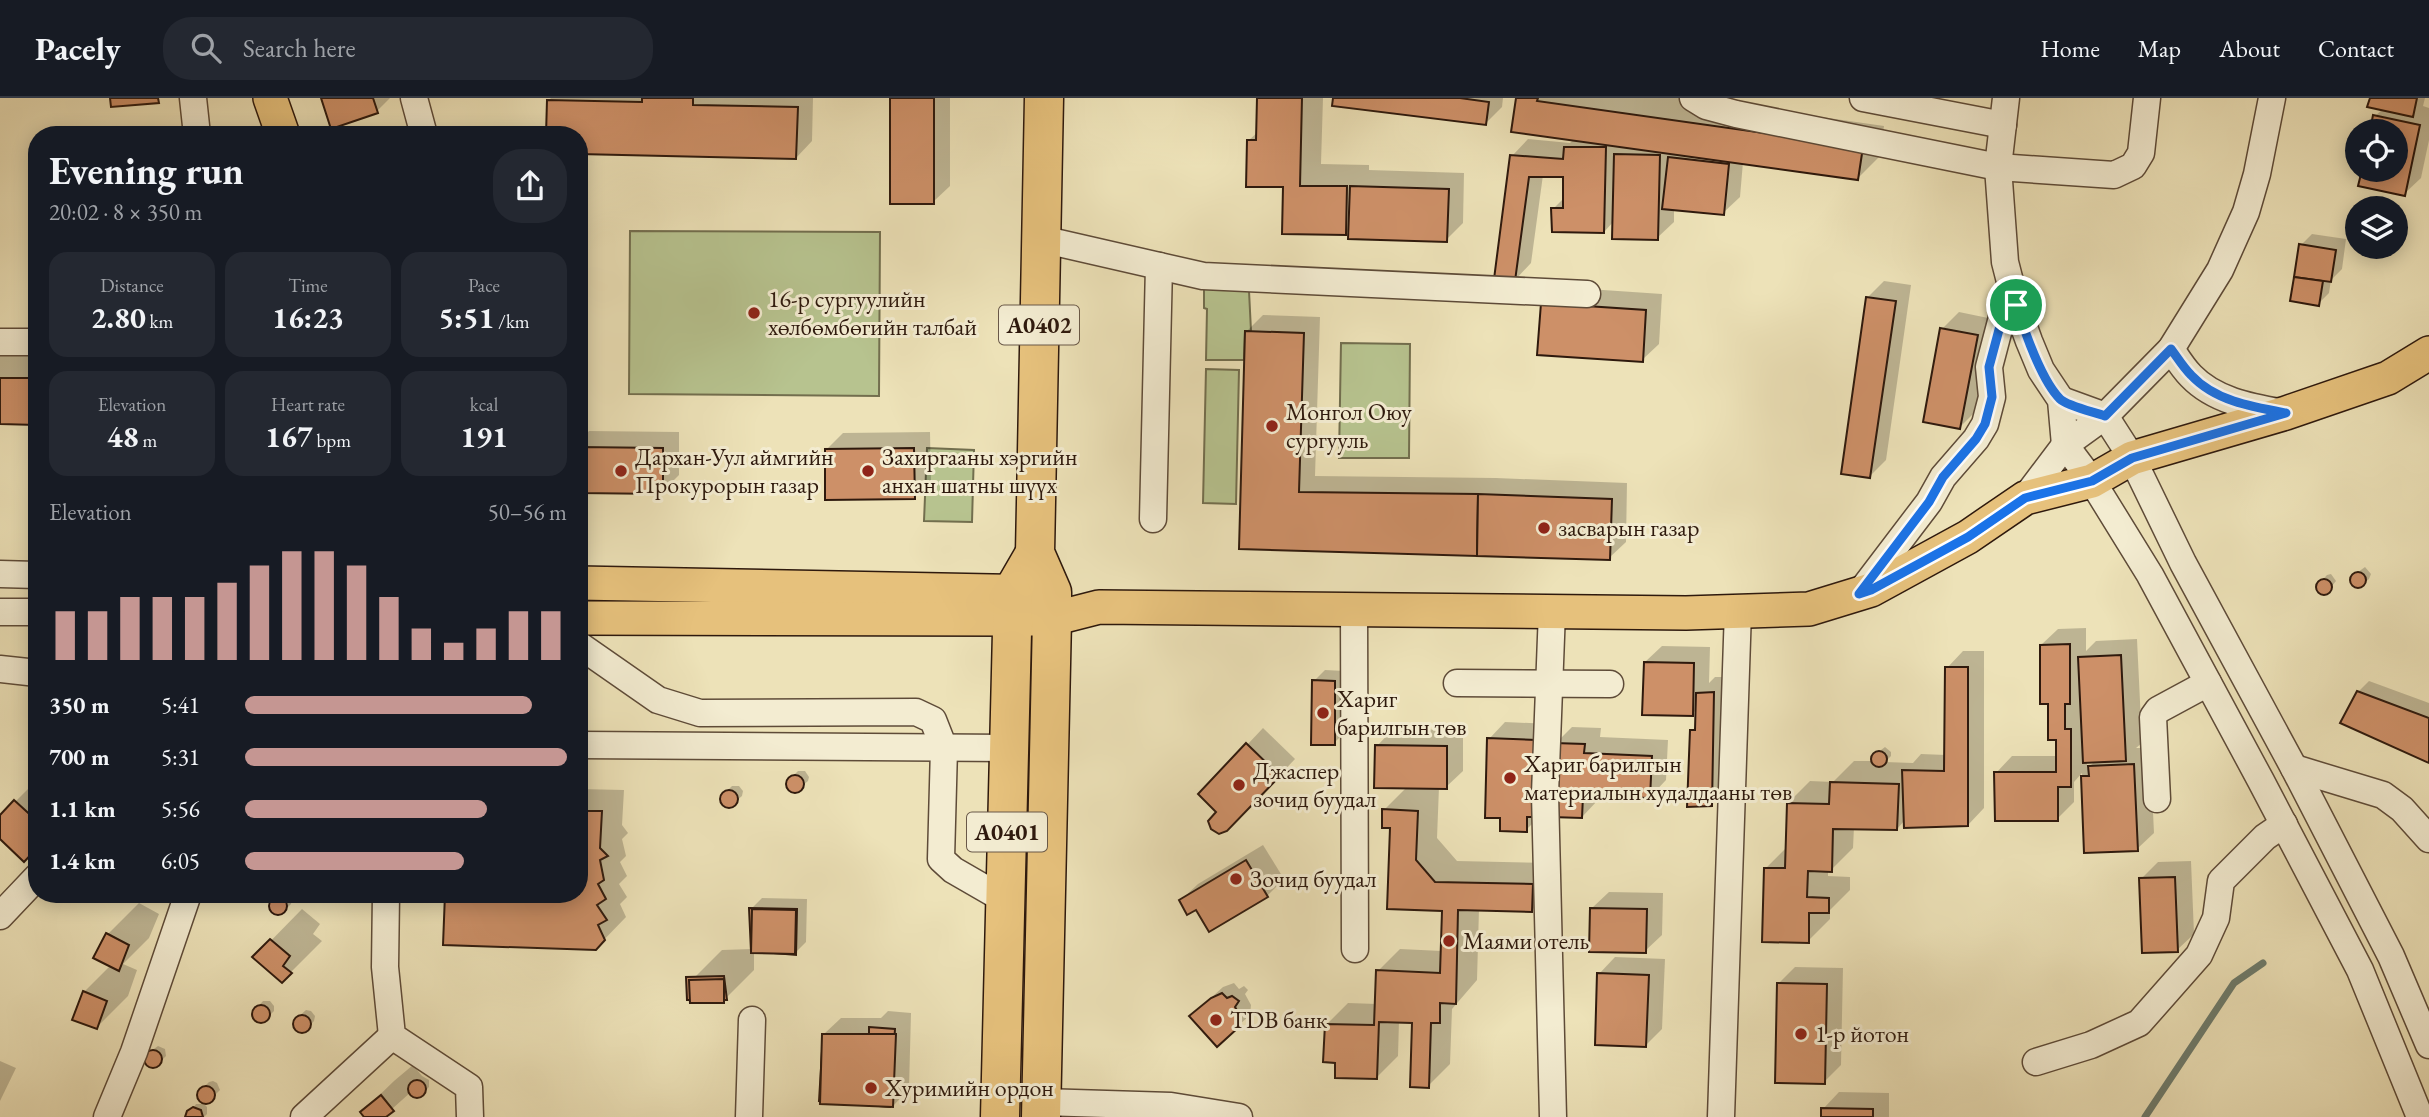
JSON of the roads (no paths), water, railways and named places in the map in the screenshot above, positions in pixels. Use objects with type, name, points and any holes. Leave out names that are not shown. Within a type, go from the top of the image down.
[{"type":"highway","name":"A0402","points":[[1035,553],[1044,98]]},
{"type":"highway","name":"A0401","points":[[1000,1117],[1013,605],[1035,553]]},
{"type":"highway","name":"A0401","points":[[1035,553],[1052,606],[1041,1109]]},
{"type":"main road","points":[[270,98],[280,126]]},
{"type":"main road","points":[[588,583],[1099,607],[1686,613],[1810,609],[1871,590],[1968,537],[2025,498],[2092,481],[2132,458],[2286,413],[2388,378],[2429,353]]},
{"type":"main road","points":[[588,618],[1013,605]]},
{"type":"street","points":[[193,98],[196,126]]},
{"type":"street","points":[[414,98],[422,126]]},
{"type":"street","points":[[1693,98],[1706,106],[1736,114],[1997,167],[2114,175],[2133,166],[2141,153],[2147,98]]},
{"type":"street","points":[[1863,98],[2003,125]]},
{"type":"street","points":[[2006,98],[1997,167],[2001,223],[2011,285],[2041,370],[2061,400],[2065,445],[2092,481],[2150,575],[2284,824],[2360,970],[2420,1117]]},
{"type":"street","points":[[2025,498],[2065,445],[2105,416],[2171,349],[2220,270],[2246,212],[2257,174],[2272,98]]},
{"type":"street","points":[[1041,239],[1203,276],[1587,294]]},
{"type":"street","points":[[1153,519],[1159,266]]},
{"type":"street","points":[[1859,594],[1929,502],[1943,477],[1976,439],[1985,424],[1992,397],[1989,367],[2011,285]]},
{"type":"street","points":[[0,342],[28,342]]},
{"type":"street","points":[[2171,349],[2192,376],[2220,397],[2286,413]]},
{"type":"street","points":[[2061,400],[2105,416],[2132,458],[2183,563],[2294,768],[2391,956],[2429,1045]]},
{"type":"street","points":[[0,574],[28,575]]},
{"type":"street","points":[[1354,609],[1354,949]]},
{"type":"street","points":[[1552,611],[1545,806],[1553,1117]]},
{"type":"street","points":[[1721,1117],[1738,611]]},
{"type":"street","points":[[0,612],[28,612]]},
{"type":"street","points":[[588,651],[658,700],[701,713],[916,712],[933,720],[944,748],[942,859],[953,870],[1005,900]]},
{"type":"street","points":[[0,669],[28,672]]},
{"type":"street","points":[[1457,683],[1610,684]]},
{"type":"street","points":[[2157,799],[2154,717],[2158,710],[2208,683]]},
{"type":"street","points":[[588,745],[1009,748]]},
{"type":"street","points":[[2294,768],[2383,795],[2402,810],[2429,839]]},
{"type":"street","points":[[2036,1062],[2091,1045],[2139,1023],[2199,955],[2216,918],[2221,881],[2265,837],[2284,824]]},
{"type":"street","points":[[0,916],[28,886]]},
{"type":"street","points":[[107,1117],[134,1052],[185,903]]},
{"type":"street","points":[[386,903],[384,967],[392,1036],[469,1087],[470,1117]]},
{"type":"street","points":[[749,1117],[752,1020]]},
{"type":"street","points":[[304,1117],[392,1036]]},
{"type":"street","points":[[1041,1109],[1170,1112],[1239,1117]]},
{"type":"waterway","points":[[2145,1117],[2234,983],[2263,963]]},
{"type":"place","name":"16-р сургуулийн хөлбөмбөгийн талбай","points":[[754,313]]},
{"type":"place","name":"Монгол Оюу сургууль","points":[[1272,426]]},
{"type":"place","name":"Дархан-Уул аймгийн Прокурорын газар","points":[[621,471]]},
{"type":"place","name":"Захиргааны хэргийн анхан шатны шүүх","points":[[868,471]]},
{"type":"place","name":"засварын газар","points":[[1544,528]]},
{"type":"place","name":"Хариг барилгын төв","points":[[1323,713]]},
{"type":"place","name":"Хариг барилгын материалын худалдааны төв","points":[[1510,778]]},
{"type":"place","name":"Джаспер зочид буудал","points":[[1239,785]]},
{"type":"place","name":"Зочид буудал","points":[[1236,879]]},
{"type":"place","name":"Маями отель","points":[[1449,941]]},
{"type":"place","name":"TDB банк","points":[[1216,1020]]},
{"type":"place","name":"1-р йотон","points":[[1801,1034]]},
{"type":"place","name":"Хуримийн ордон","points":[[871,1088]]}]
